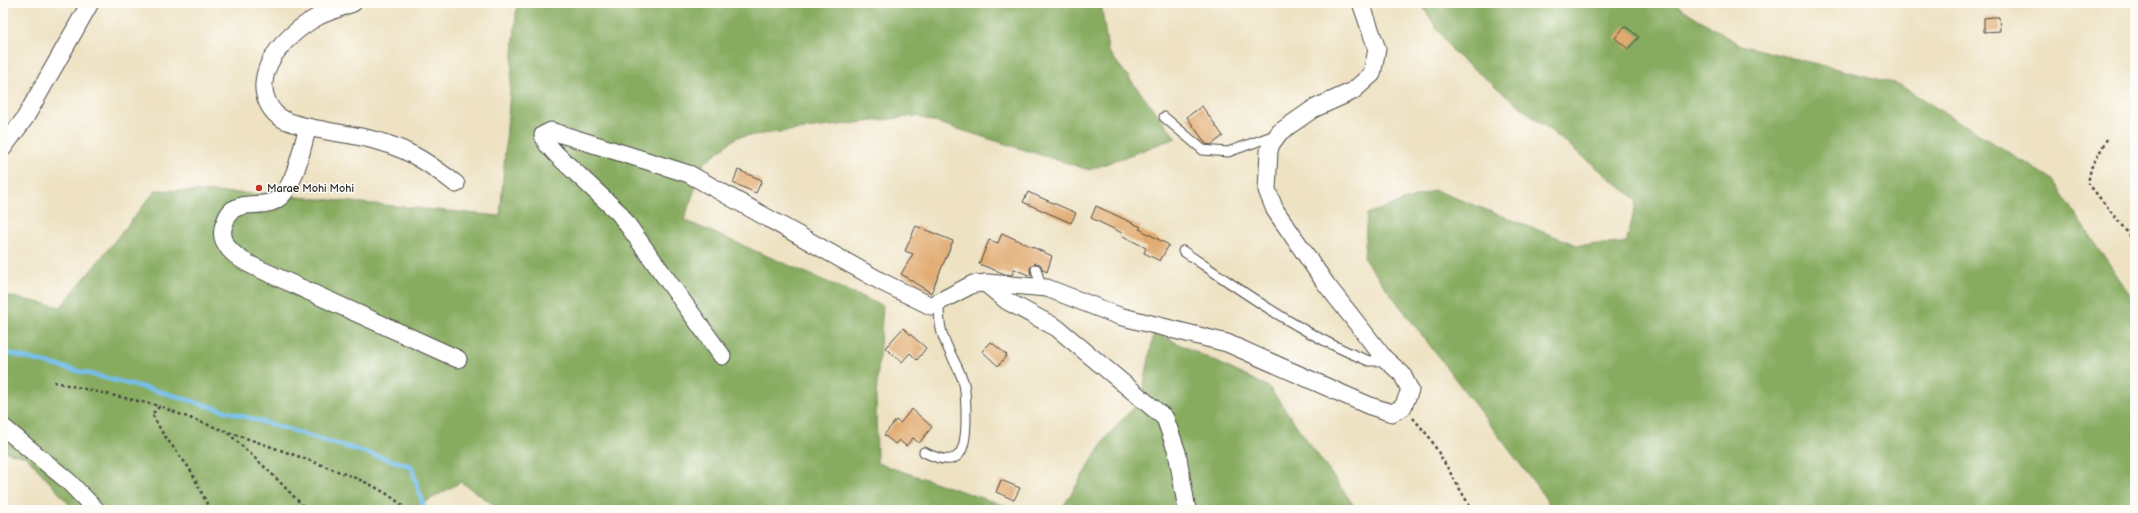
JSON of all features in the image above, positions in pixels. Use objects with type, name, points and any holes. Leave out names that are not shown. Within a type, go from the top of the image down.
[{"type":"street","points":[[3,148],[25,118],[90,3]]},
{"type":"street","points":[[353,3],[319,16],[302,27],[270,60],[264,74],[266,99],[278,116],[308,127],[366,138],[397,147],[426,160],[456,184]]},
{"type":"street","points":[[722,356],[619,213],[557,155],[547,144],[543,135],[551,131],[689,174],[914,299],[931,306],[973,284],[984,283],[1041,287],[1067,294],[1126,318],[1227,343],[1370,406],[1392,413],[1404,407],[1410,390],[1402,374],[1384,358],[1326,284],[1275,210],[1268,190],[1268,166],[1271,144],[1278,134],[1313,109],[1353,91],[1372,74],[1377,49],[1361,3]]},
{"type":"street","points":[[308,127],[296,168],[284,193],[271,203],[236,207],[228,214],[223,226],[223,238],[227,246],[237,258],[255,267],[458,359]]},
{"type":"street","points":[[984,283],[1007,301],[1057,328],[1165,418],[1177,452],[1187,510]]},
{"type":"street","points":[[3,427],[68,481],[96,510]]},
{"type":"lane","points":[[1164,117],[1203,150],[1228,152],[1278,134]]},
{"type":"lane","points":[[1183,251],[1231,283],[1323,340],[1369,361],[1377,361],[1384,358]]},
{"type":"lane","points":[[1036,268],[1041,287]]},
{"type":"lane","points":[[924,452],[939,459],[948,460],[956,457],[963,449],[965,438],[964,384],[942,334],[938,319],[939,303]]},
{"type":"path","points":[[2107,138],[2091,168],[2088,183],[2135,242]]},
{"type":"path","points":[[54,382],[160,406],[227,433],[272,446],[370,484],[407,510]]},
{"type":"path","points":[[160,406],[152,414],[163,434],[190,469],[210,510]]},
{"type":"path","points":[[1404,407],[1430,438],[1472,510]]},
{"type":"path","points":[[227,433],[272,474],[307,510]]},
{"type":"green space","points":[[517,3],[1101,3],[1108,51],[1176,138],[1089,170],[916,116],[737,137],[704,163],[684,220],[883,306],[876,397],[877,463],[1018,510],[501,510],[461,482],[411,510],[74,510],[27,457],[3,451],[3,295],[61,307],[156,190],[267,194],[500,216]]},
{"type":"green space","points":[[1420,3],[1673,3],[1740,45],[1898,84],[2052,179],[2135,302],[2135,510],[1552,510],[1542,493],[1364,259],[1367,214],[1435,190],[1577,245],[1626,243],[1637,200],[1455,54]]},
{"type":"green space","points":[[1154,332],[1269,387],[1357,510],[1061,510],[1107,436],[1141,400]]},
{"type":"building","points":[[1999,17],[2000,31],[1984,32],[1984,18]]},
{"type":"building","points":[[1625,26],[1639,37],[1628,49],[1615,38]]},
{"type":"building","points":[[1202,106],[1223,136],[1211,145],[1206,144],[1187,117]]},
{"type":"building","points":[[738,170],[762,180],[756,193],[733,183]]},
{"type":"building","points":[[1028,192],[1076,213],[1071,223],[1023,202]]},
{"type":"building","points":[[1096,206],[1141,227],[1139,229],[1169,245],[1160,261],[1144,253],[1146,248],[1121,235],[1122,233],[1091,218]]},
{"type":"building","points":[[916,226],[953,241],[931,293],[901,274],[913,254],[905,251]]},
{"type":"building","points":[[1002,233],[1052,256],[1047,272],[1043,270],[1040,264],[1035,263],[1030,268],[1031,276],[1014,269],[1012,275],[1005,274],[979,264],[989,240],[998,243]]},
{"type":"building","points":[[903,328],[926,348],[917,360],[910,353],[902,362],[885,348]]},
{"type":"building","points":[[991,342],[1007,355],[998,366],[982,351]]},
{"type":"building","points":[[912,409],[932,427],[919,443],[913,438],[906,446],[899,440],[895,444],[884,435],[896,420],[900,423]]},
{"type":"building","points":[[1001,480],[1020,488],[1014,500],[996,492]]},
{"type":"waterway","points":[[3,352],[165,393],[411,466],[424,507],[427,510]]},
{"type":"place","name":"Marae Mohi Mohi","points":[[259,188]]}]
